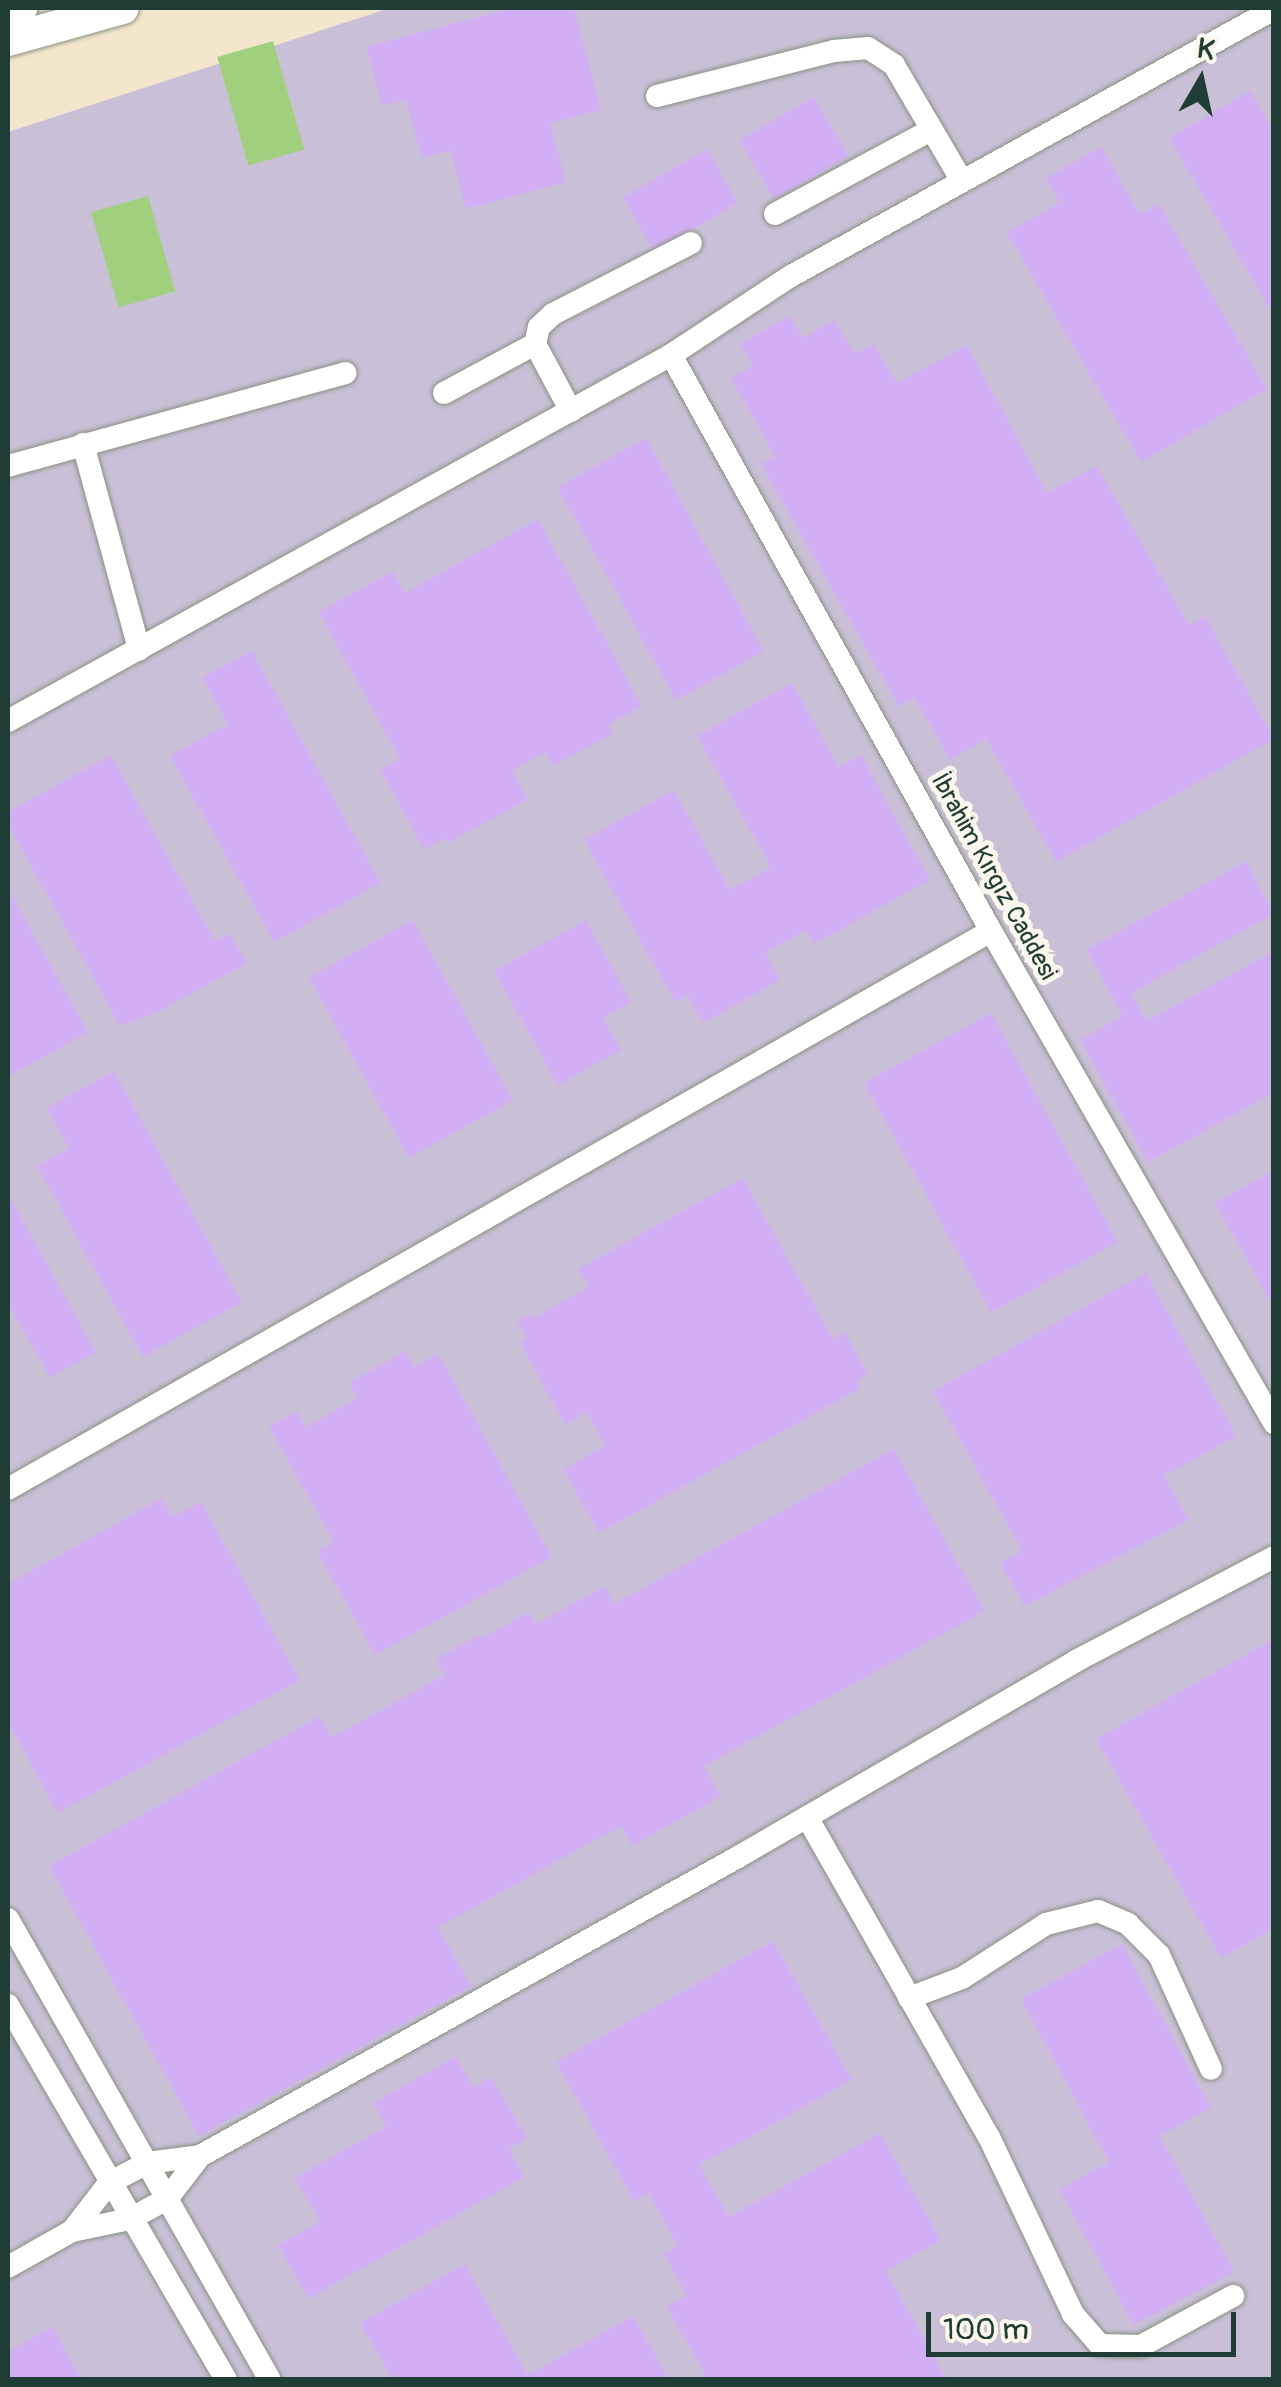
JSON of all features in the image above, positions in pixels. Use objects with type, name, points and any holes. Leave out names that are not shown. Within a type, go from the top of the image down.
[{"type":"highway","points":[[8,12],[21,8]]},
{"type":"highway","points":[[8,40],[123,8]]},
{"type":"street","points":[[8,721],[671,356],[791,276],[1274,9]]},
{"type":"street","points":[[657,96],[834,51],[868,48],[894,65],[962,181]]},
{"type":"street","points":[[775,214],[932,130]]},
{"type":"street","points":[[570,410],[536,344],[539,327],[553,314],[691,243]]},
{"type":"street","points":[[444,393],[536,344]]},
{"type":"street","name":"İbrahim Kırgız Caddesi","points":[[671,356],[991,932],[1274,1423]]},
{"type":"street","points":[[8,466],[344,373]]},
{"type":"street","points":[[83,444],[139,648]]},
{"type":"street","points":[[8,1489],[991,932]]},
{"type":"street","points":[[72,2231],[110,2183],[147,2163],[200,2156],[807,1817],[1076,1661],[1274,1557]]},
{"type":"street","points":[[807,1817],[989,2137],[1073,2314],[1100,2346],[1141,2346],[1233,2296]]},
{"type":"street","points":[[909,1998],[962,1978],[1046,1924],[1098,1911],[1128,1924],[1159,1955],[1212,2068]]},
{"type":"street","points":[[8,1919],[270,2380]]},
{"type":"street","points":[[8,2005],[219,2376]]},
{"type":"street","points":[[8,2267],[72,2231],[130,2218],[168,2199],[200,2156]]},
{"type":"shaded area","points":[[390,8],[1273,8],[1273,2379],[8,2379],[8,132]]},
{"type":"green space","points":[[273,41],[304,150],[248,166],[217,57]]},
{"type":"green space","points":[[148,196],[175,291],[119,307],[91,212]]},
{"type":"building","points":[[513,8],[574,8],[601,110],[550,123],[566,182],[466,209],[450,150],[422,158],[406,100],[382,106],[366,47]]},
{"type":"building","points":[[1250,91],[1274,131],[1274,316],[1169,138]]},
{"type":"building","points":[[814,97],[848,156],[774,199],[740,140]]},
{"type":"building","points":[[1101,147],[1140,214],[1159,204],[1267,389],[1141,462],[1007,233],[1060,202],[1046,178]]},
{"type":"building","points":[[707,149],[738,203],[654,251],[623,198]]},
{"type":"building","points":[[790,316],[803,338],[835,320],[855,354],[874,344],[897,383],[967,345],[1047,493],[1097,466],[1189,625],[1205,616],[1274,739],[1056,862],[986,739],[950,760],[915,698],[899,707],[761,464],[775,456],[731,378],[753,366],[740,344]]},
{"type":"building","points":[[646,438],[764,651],[676,700],[558,487]]},
{"type":"building","points":[[538,519],[642,706],[608,725],[613,733],[553,766],[545,752],[512,771],[528,799],[448,843],[445,838],[424,849],[380,770],[400,759],[319,612],[393,571],[405,593]]},
{"type":"building","points":[[252,651],[381,883],[274,942],[170,756],[228,724],[202,678]]},
{"type":"building","points":[[792,683],[839,767],[861,755],[930,880],[814,944],[806,930],[765,952],[780,980],[703,1023],[688,995],[675,1002],[584,840],[674,790],[730,890],[771,867],[697,736]]},
{"type":"building","points":[[111,755],[215,941],[230,933],[247,963],[158,1012],[120,1026],[8,824],[8,812]]},
{"type":"building","points":[[1246,861],[1274,914],[1131,993],[1147,1021],[1274,951],[1274,1093],[1148,1162],[1080,1040],[1123,1016],[1086,950]]},
{"type":"building","points":[[8,889],[88,1032],[8,1077]]},
{"type":"building","points":[[413,920],[513,1100],[409,1158],[309,978]]},
{"type":"building","points":[[586,920],[631,1002],[603,1018],[621,1050],[558,1085],[494,971]]},
{"type":"building","points":[[991,1013],[1118,1242],[991,1312],[864,1083]]},
{"type":"building","points":[[114,1071],[242,1302],[143,1357],[37,1166],[69,1148],[47,1108]]},
{"type":"building","points":[[1274,1170],[1274,1308],[1215,1203]]},
{"type":"building","points":[[743,1178],[833,1339],[845,1332],[868,1374],[856,1381],[861,1388],[599,1533],[563,1469],[605,1446],[587,1412],[565,1425],[520,1343],[527,1339],[517,1321],[531,1314],[534,1318],[588,1287],[578,1269]]},
{"type":"building","points":[[8,1194],[96,1352],[50,1378],[8,1303]]},
{"type":"building","points":[[1146,1273],[1236,1436],[1164,1476],[1189,1520],[1024,1606],[1000,1563],[1022,1551],[933,1391]]},
{"type":"building","points":[[406,1351],[414,1367],[438,1353],[552,1557],[375,1655],[317,1551],[334,1542],[269,1427],[297,1411],[306,1427],[358,1398],[349,1383]]},
{"type":"building","points":[[894,1449],[985,1611],[704,1766],[721,1796],[632,1846],[621,1826],[438,1927],[471,1986],[199,2136],[49,1866],[320,1716],[332,1737],[445,1675],[436,1659],[481,1634],[483,1638],[529,1612],[536,1624],[604,1587],[614,1604]]},
{"type":"building","points":[[162,1498],[172,1517],[201,1502],[300,1680],[58,1813],[8,1723],[8,1584]]},
{"type":"building","points":[[1274,1639],[1274,1928],[1221,1958],[1096,1739]]},
{"type":"building","points":[[773,1941],[852,2080],[699,2165],[729,2217],[880,2133],[941,2240],[886,2271],[947,2380],[708,2380],[667,2307],[687,2296],[664,2254],[678,2246],[648,2193],[634,2201],[556,2062]]},
{"type":"building","points":[[1122,1944],[1211,2108],[1160,2136],[1234,2272],[1134,2325],[1059,2189],[1109,2162],[1021,1999]]},
{"type":"building","points":[[456,2056],[473,2087],[492,2077],[527,2139],[509,2149],[524,2177],[308,2299],[278,2245],[320,2222],[295,2178],[387,2126],[373,2103]]},
{"type":"building","points":[[465,2264],[528,2375],[633,2316],[669,2380],[393,2380],[360,2323]]},
{"type":"building","points":[[52,2327],[82,2380],[8,2380],[8,2352]]}]
